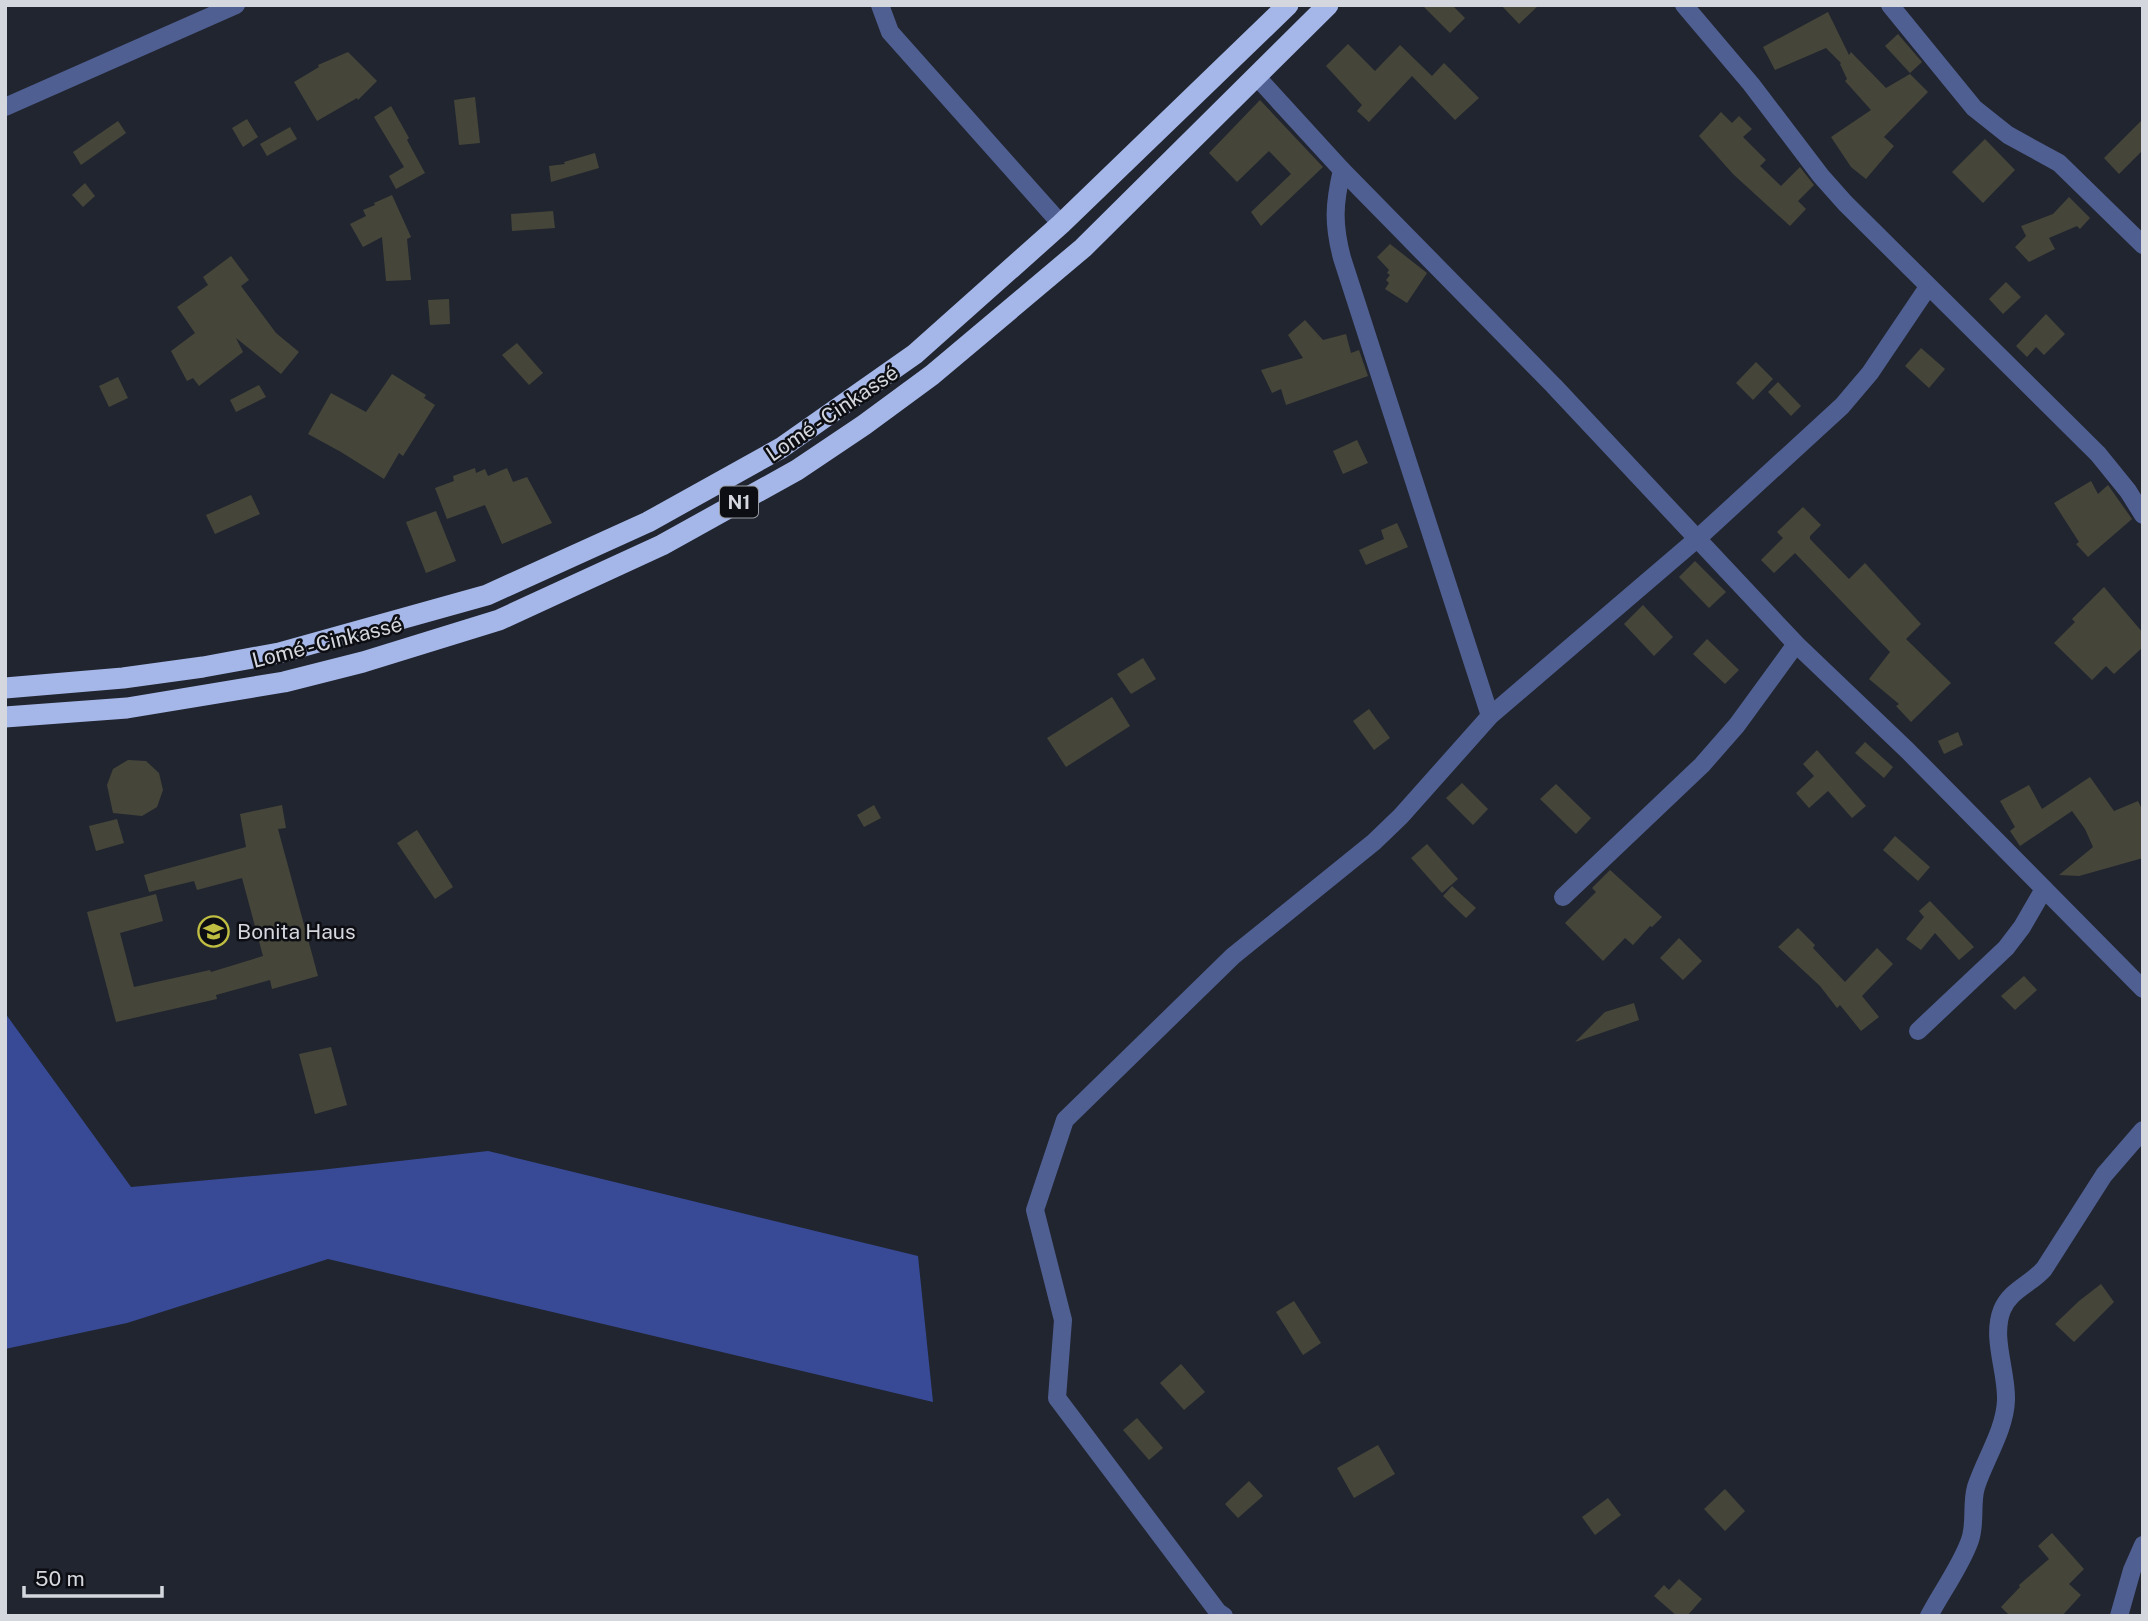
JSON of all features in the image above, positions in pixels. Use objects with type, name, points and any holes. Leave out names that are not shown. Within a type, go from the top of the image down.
[{"type":"highway","name":"Lomé - Cinkassé","points":[[5,688],[123,678],[279,653],[487,595],[648,522],[781,447],[915,354],[1061,224],[1288,5]]},
{"type":"highway","name":"Lomé - Cinkassé","points":[[5,718],[127,708],[284,682],[363,662],[499,620],[662,545],[797,470],[932,375],[1083,248],[1328,5]]},
{"type":"highway","points":[[487,595],[499,620]]},
{"type":"street","points":[[5,107],[236,5]]},
{"type":"street","points":[[880,5],[884,19],[896,39],[1061,224]]},
{"type":"street","points":[[1685,5],[1751,84],[1821,176],[1928,287],[2098,454],[2128,491],[2143,515]]},
{"type":"street","points":[[1890,5],[1974,108],[2008,135],[2059,163],[2143,244]]},
{"type":"street","points":[[1256,76],[1342,170],[1554,386],[1796,644],[1908,751],[2143,989]]},
{"type":"street","points":[[1342,170],[1334,222],[1342,258],[1490,716]]},
{"type":"street","points":[[1224,1616],[1218,1612],[1057,1398],[1063,1320],[1035,1210],[1065,1120],[1233,956],[1374,842],[1401,816],[1490,716],[1698,538],[1842,406],[1870,373],[1928,287]]},
{"type":"street","points":[[1563,897],[1702,765],[1744,717],[1796,644]]},
{"type":"street","points":[[1918,1031],[2006,948],[2022,927],[2044,888]]},
{"type":"street","points":[[1929,1616],[1970,1541],[1976,1488],[2004,1416],[2006,1399],[1999,1325],[2002,1310],[2008,1298],[2044,1269],[2104,1175],[2143,1130]]},
{"type":"street","points":[[2119,1616],[2132,1570],[2143,1545]]},
{"type":"shaded area","points":[[5,1013],[131,1187],[488,1151],[918,1256],[933,1402],[328,1259],[127,1323],[5,1349]]},
{"type":"building","points":[[1422,5],[1452,5],[1465,18],[1450,33]]},
{"type":"building","points":[[1501,5],[1539,5],[1519,24]]},
{"type":"building","points":[[1828,12],[1849,55],[1851,52],[1886,88],[1910,74],[1928,92],[1884,137],[1894,146],[1866,179],[1851,167],[1831,137],[1871,110],[1845,81],[1847,79],[1841,63],[1826,48],[1775,70],[1763,47]]},
{"type":"building","points":[[1898,34],[1922,62],[1910,73],[1885,46]]},
{"type":"building","points":[[1348,44],[1375,71],[1400,45],[1432,76],[1444,63],[1479,98],[1455,120],[1412,76],[1369,122],[1357,111],[1362,105],[1326,66]]},
{"type":"building","points":[[348,52],[377,81],[358,100],[357,98],[317,121],[294,82],[319,67],[318,65]]},
{"type":"building","points":[[475,97],[480,143],[459,145],[454,100]]},
{"type":"building","points":[[1260,100],[1323,167],[1261,226],[1251,212],[1291,174],[1269,151],[1237,182],[1209,153]]},
{"type":"building","points":[[391,106],[425,173],[396,189],[389,176],[404,167],[374,117]]},
{"type":"building","points":[[1721,112],[1732,123],[1739,116],[1752,129],[1743,137],[1766,160],[1760,166],[1781,186],[1800,167],[1814,185],[1798,201],[1806,209],[1790,226],[1733,174],[1699,136]]},
{"type":"building","points":[[247,119],[258,137],[243,147],[232,128]]},
{"type":"building","points":[[2143,119],[2143,150],[2119,174],[2104,158]]},
{"type":"building","points":[[118,121],[126,133],[81,165],[73,152]]},
{"type":"building","points":[[290,127],[297,139],[267,156],[260,144]]},
{"type":"building","points":[[1985,139],[2015,170],[1983,203],[1952,172]]},
{"type":"building","points":[[595,153],[599,168],[551,182],[549,166],[565,164],[564,162]]},
{"type":"building","points":[[85,183],[95,196],[83,207],[72,195]]},
{"type":"building","points":[[392,195],[411,237],[407,239],[411,280],[386,281],[382,237],[363,247],[350,224],[366,216],[363,210]]},
{"type":"building","points":[[2069,197],[2090,218],[2080,229],[2077,226],[2049,238],[2055,249],[2029,262],[2015,247],[2026,236],[2021,226],[2053,214]]},
{"type":"building","points":[[553,211],[555,228],[512,231],[511,214]]},
{"type":"building","points":[[1390,244],[1427,273],[1407,303],[1385,289],[1389,283],[1386,280],[1390,275],[1387,273],[1389,270],[1377,257]]},
{"type":"building","points":[[231,256],[249,280],[241,286],[276,333],[299,352],[281,374],[236,338],[243,352],[199,386],[193,378],[187,381],[171,351],[195,333],[177,307],[208,285],[203,277]]},
{"type":"building","points":[[2006,282],[2021,297],[2003,314],[1989,299]]},
{"type":"building","points":[[449,299],[450,324],[430,325],[428,300]]},
{"type":"building","points":[[2046,314],[2065,334],[2044,355],[2036,347],[2027,357],[2016,346]]},
{"type":"building","points":[[1305,320],[1323,340],[1346,334],[1351,353],[1359,350],[1368,376],[1286,405],[1281,389],[1272,393],[1261,370],[1303,358],[1288,335]]},
{"type":"building","points":[[517,343],[543,373],[529,385],[502,355]]},
{"type":"building","points":[[1921,348],[1945,369],[1929,388],[1905,366]]},
{"type":"building","points":[[1756,362],[1773,379],[1753,400],[1736,383]]},
{"type":"building","points":[[392,374],[426,395],[424,398],[435,405],[403,456],[399,453],[384,479],[308,434],[331,393],[366,412]]},
{"type":"building","points":[[118,377],[128,398],[109,407],[99,386]]},
{"type":"building","points":[[1778,382],[1801,406],[1791,416],[1768,392]]},
{"type":"building","points":[[259,385],[266,397],[236,412],[230,400]]},
{"type":"building","points":[[1357,440],[1368,463],[1343,474],[1333,451]]},
{"type":"building","points":[[475,468],[476,473],[485,469],[488,476],[507,468],[513,482],[527,477],[552,523],[502,544],[485,505],[447,519],[435,488],[454,481],[453,476]]},
{"type":"building","points":[[2091,481],[2098,494],[2108,485],[2132,519],[2088,557],[2076,544],[2079,542],[2054,503]]},
{"type":"building","points":[[251,495],[260,514],[215,534],[206,515]]},
{"type":"building","points":[[1803,507],[1821,525],[1810,539],[1849,579],[1865,563],[1921,624],[1906,639],[1951,683],[1911,722],[1896,706],[1899,704],[1869,679],[1890,652],[1795,553],[1774,573],[1761,560],[1783,538],[1777,532]]},
{"type":"building","points":[[436,511],[456,561],[426,573],[406,522]]},
{"type":"building","points":[[1397,523],[1408,547],[1366,565],[1359,550],[1384,539],[1381,530]]},
{"type":"building","points":[[1695,561],[1726,592],[1709,608],[1679,577]]},
{"type":"building","points":[[2104,587],[2143,633],[2143,647],[2114,674],[2106,666],[2092,680],[2054,643],[2075,622],[2072,619]]},
{"type":"building","points":[[1643,605],[1673,637],[1654,656],[1624,624]]},
{"type":"building","points":[[1707,639],[1739,670],[1725,684],[1693,654]]},
{"type":"building","points":[[1143,658],[1156,679],[1131,694],[1117,674]]},
{"type":"building","points":[[1112,697],[1130,726],[1066,767],[1047,738]]},
{"type":"building","points":[[1369,709],[1390,738],[1374,750],[1353,721]]},
{"type":"building","points":[[1958,732],[1963,745],[1944,754],[1938,741]]},
{"type":"building","points":[[1865,742],[1893,767],[1884,778],[1855,753]]},
{"type":"building","points":[[1817,750],[1866,806],[1852,818],[1828,791],[1809,808],[1796,793],[1814,776],[1803,764]]},
{"type":"building","points":[[128,760],[146,761],[159,773],[163,790],[157,807],[142,816],[113,813],[107,785],[113,769]]},
{"type":"building","points":[[2090,777],[2114,811],[2138,801],[2143,811],[2143,858],[2079,876],[2059,875],[2093,847],[2085,829],[2072,811],[2020,846],[2010,831],[2015,827],[2000,801],[2029,785],[2042,809]]},
{"type":"building","points":[[1462,783],[1488,809],[1473,825],[1446,798]]},
{"type":"building","points":[[1556,784],[1591,818],[1576,834],[1540,799]]},
{"type":"building","points":[[282,805],[286,828],[278,829],[318,976],[272,989],[270,980],[216,995],[217,999],[116,1022],[87,912],[156,894],[163,921],[120,933],[134,987],[210,970],[211,972],[263,956],[242,878],[197,890],[194,881],[149,892],[144,875],[246,847],[240,814]]},
{"type":"building","points":[[874,805],[881,818],[864,827],[857,815]]},
{"type":"building","points":[[117,819],[124,843],[96,851],[89,826]]},
{"type":"building","points":[[417,830],[453,887],[435,899],[397,843]]},
{"type":"building","points":[[1895,836],[1930,867],[1918,881],[1883,850]]},
{"type":"building","points":[[1427,844],[1458,879],[1442,893],[1411,858]]},
{"type":"building","points":[[1610,870],[1662,917],[1633,945],[1625,938],[1603,961],[1565,923],[1596,892],[1592,888]]},
{"type":"building","points":[[1452,886],[1476,908],[1466,918],[1443,896]]},
{"type":"building","points":[[1930,901],[1974,947],[1959,960],[1935,933],[1921,950],[1906,939],[1924,917],[1919,911]]},
{"type":"building","points":[[1798,928],[1845,982],[1877,948],[1893,964],[1862,996],[1879,1017],[1861,1031],[1840,1005],[1837,1008],[1820,986],[1778,947]]},
{"type":"building","points":[[1679,938],[1702,961],[1683,980],[1660,958]]},
{"type":"building","points":[[2024,976],[2037,990],[2015,1010],[2001,996]]},
{"type":"building","points":[[1634,1003],[1639,1020],[1575,1042],[1605,1012]]},
{"type":"building","points":[[331,1047],[347,1105],[315,1114],[299,1054]]},
{"type":"building","points":[[2101,1284],[2114,1302],[2074,1342],[2055,1324]]},
{"type":"building","points":[[1294,1301],[1321,1343],[1303,1355],[1276,1312]]},
{"type":"building","points":[[1181,1364],[1205,1392],[1184,1410],[1160,1383]]},
{"type":"building","points":[[1137,1418],[1163,1448],[1149,1460],[1123,1430]]},
{"type":"building","points":[[1378,1445],[1395,1474],[1354,1498],[1337,1468]]},
{"type":"building","points":[[1249,1481],[1263,1496],[1238,1518],[1225,1504]]},
{"type":"building","points":[[1725,1489],[1745,1511],[1725,1531],[1704,1509]]},
{"type":"building","points":[[1608,1498],[1621,1515],[1595,1535],[1582,1517]]},
{"type":"building","points":[[2052,1533],[2084,1569],[2069,1584],[2081,1595],[2062,1616],[2010,1616],[2001,1607],[2019,1585],[2049,1559],[2038,1546]]},
{"type":"building","points":[[1679,1579],[1702,1599],[1687,1616],[1677,1616],[1654,1596],[1664,1585],[1669,1590]]},
{"type":"place","name":"Bonita Haus","points":[[214,931]]}]
